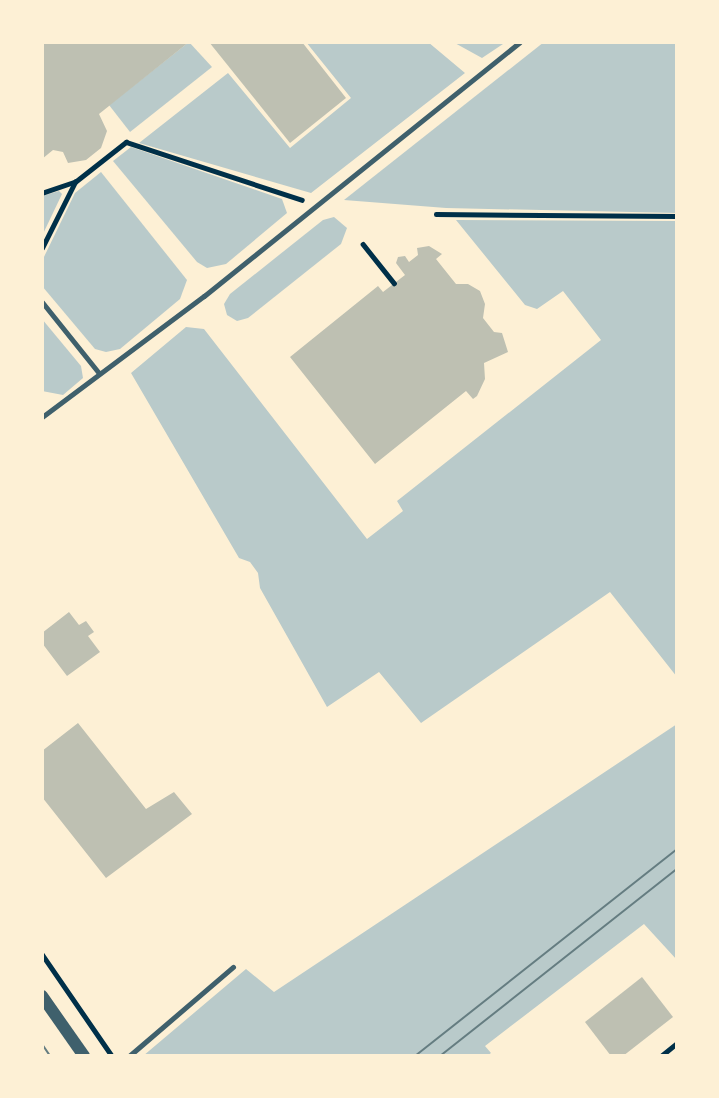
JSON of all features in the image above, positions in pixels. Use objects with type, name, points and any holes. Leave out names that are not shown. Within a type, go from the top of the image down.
[{"type":"street","points":[[42,996],[84,1056]]},
{"type":"lane","points":[[42,417],[98,372],[204,296],[520,42]]},
{"type":"lane","points":[[42,302],[98,372]]},
{"type":"lane","points":[[129,1056],[233,967]]},
{"type":"path","points":[[42,193],[75,182],[126,142],[317,205]]},
{"type":"path","points":[[42,248],[75,182]]},
{"type":"path","points":[[436,214],[677,216]]},
{"type":"path","points":[[363,244],[394,283]]},
{"type":"path","points":[[42,954],[112,1056]]},
{"type":"path","points":[[661,1056],[677,1043]]},
{"type":"shaded area","points":[[189,42],[212,67],[130,132],[109,105]]},
{"type":"shaded area","points":[[306,42],[428,42],[465,73],[311,193],[139,143],[228,73],[290,148],[351,98]]},
{"type":"shaded area","points":[[453,42],[506,42],[482,58]]},
{"type":"shaded area","points":[[544,42],[677,42],[677,213],[446,208],[344,200]]},
{"type":"shaded area","points":[[131,147],[282,199],[287,213],[226,264],[207,268],[197,262],[113,161]]},
{"type":"shaded area","points":[[101,172],[187,280],[180,299],[120,349],[106,352],[95,349],[42,286],[42,261],[75,193]]},
{"type":"shaded area","points":[[59,191],[62,194],[42,236],[42,196]]},
{"type":"shaded area","points":[[334,217],[347,228],[341,244],[248,318],[237,321],[227,315],[224,304],[230,294],[323,220]]},
{"type":"shaded area","points":[[456,220],[677,221],[677,677],[610,592],[421,723],[379,672],[327,707],[260,588],[258,573],[250,562],[239,558],[131,373],[186,327],[204,329],[367,539],[403,511],[397,501],[601,340],[563,291],[537,309],[525,305]]},
{"type":"shaded area","points":[[42,319],[81,366],[83,378],[63,395],[42,391]]},
{"type":"shaded area","points":[[677,724],[677,960],[644,924],[485,1046],[491,1053],[487,1056],[143,1056],[246,969],[274,992]]},
{"type":"building","points":[[42,42],[189,42],[99,114],[107,131],[101,148],[86,160],[68,163],[63,152],[53,150],[42,159]]},
{"type":"building","points":[[209,42],[302,42],[346,98],[290,143]]},
{"type":"building","points":[[429,246],[442,254],[436,259],[456,284],[468,284],[480,291],[485,304],[483,318],[494,332],[502,333],[508,352],[484,363],[485,379],[477,396],[473,399],[466,391],[375,464],[290,357],[378,286],[383,292],[405,275],[396,263],[398,257],[405,256],[409,262],[418,255],[417,248]]},
{"type":"building","points":[[69,612],[79,625],[86,621],[94,632],[88,636],[100,652],[67,676],[42,643],[42,633]]},
{"type":"building","points":[[78,723],[146,809],[174,792],[192,814],[106,878],[42,797],[42,751]]},
{"type":"building","points":[[642,977],[673,1017],[623,1056],[611,1056],[585,1022]]},
{"type":"tram line","points":[[415,1056],[677,849]]},
{"type":"tram line","points":[[440,1056],[677,869]]},
{"type":"tram line","points":[[42,1044],[50,1056]]}]
